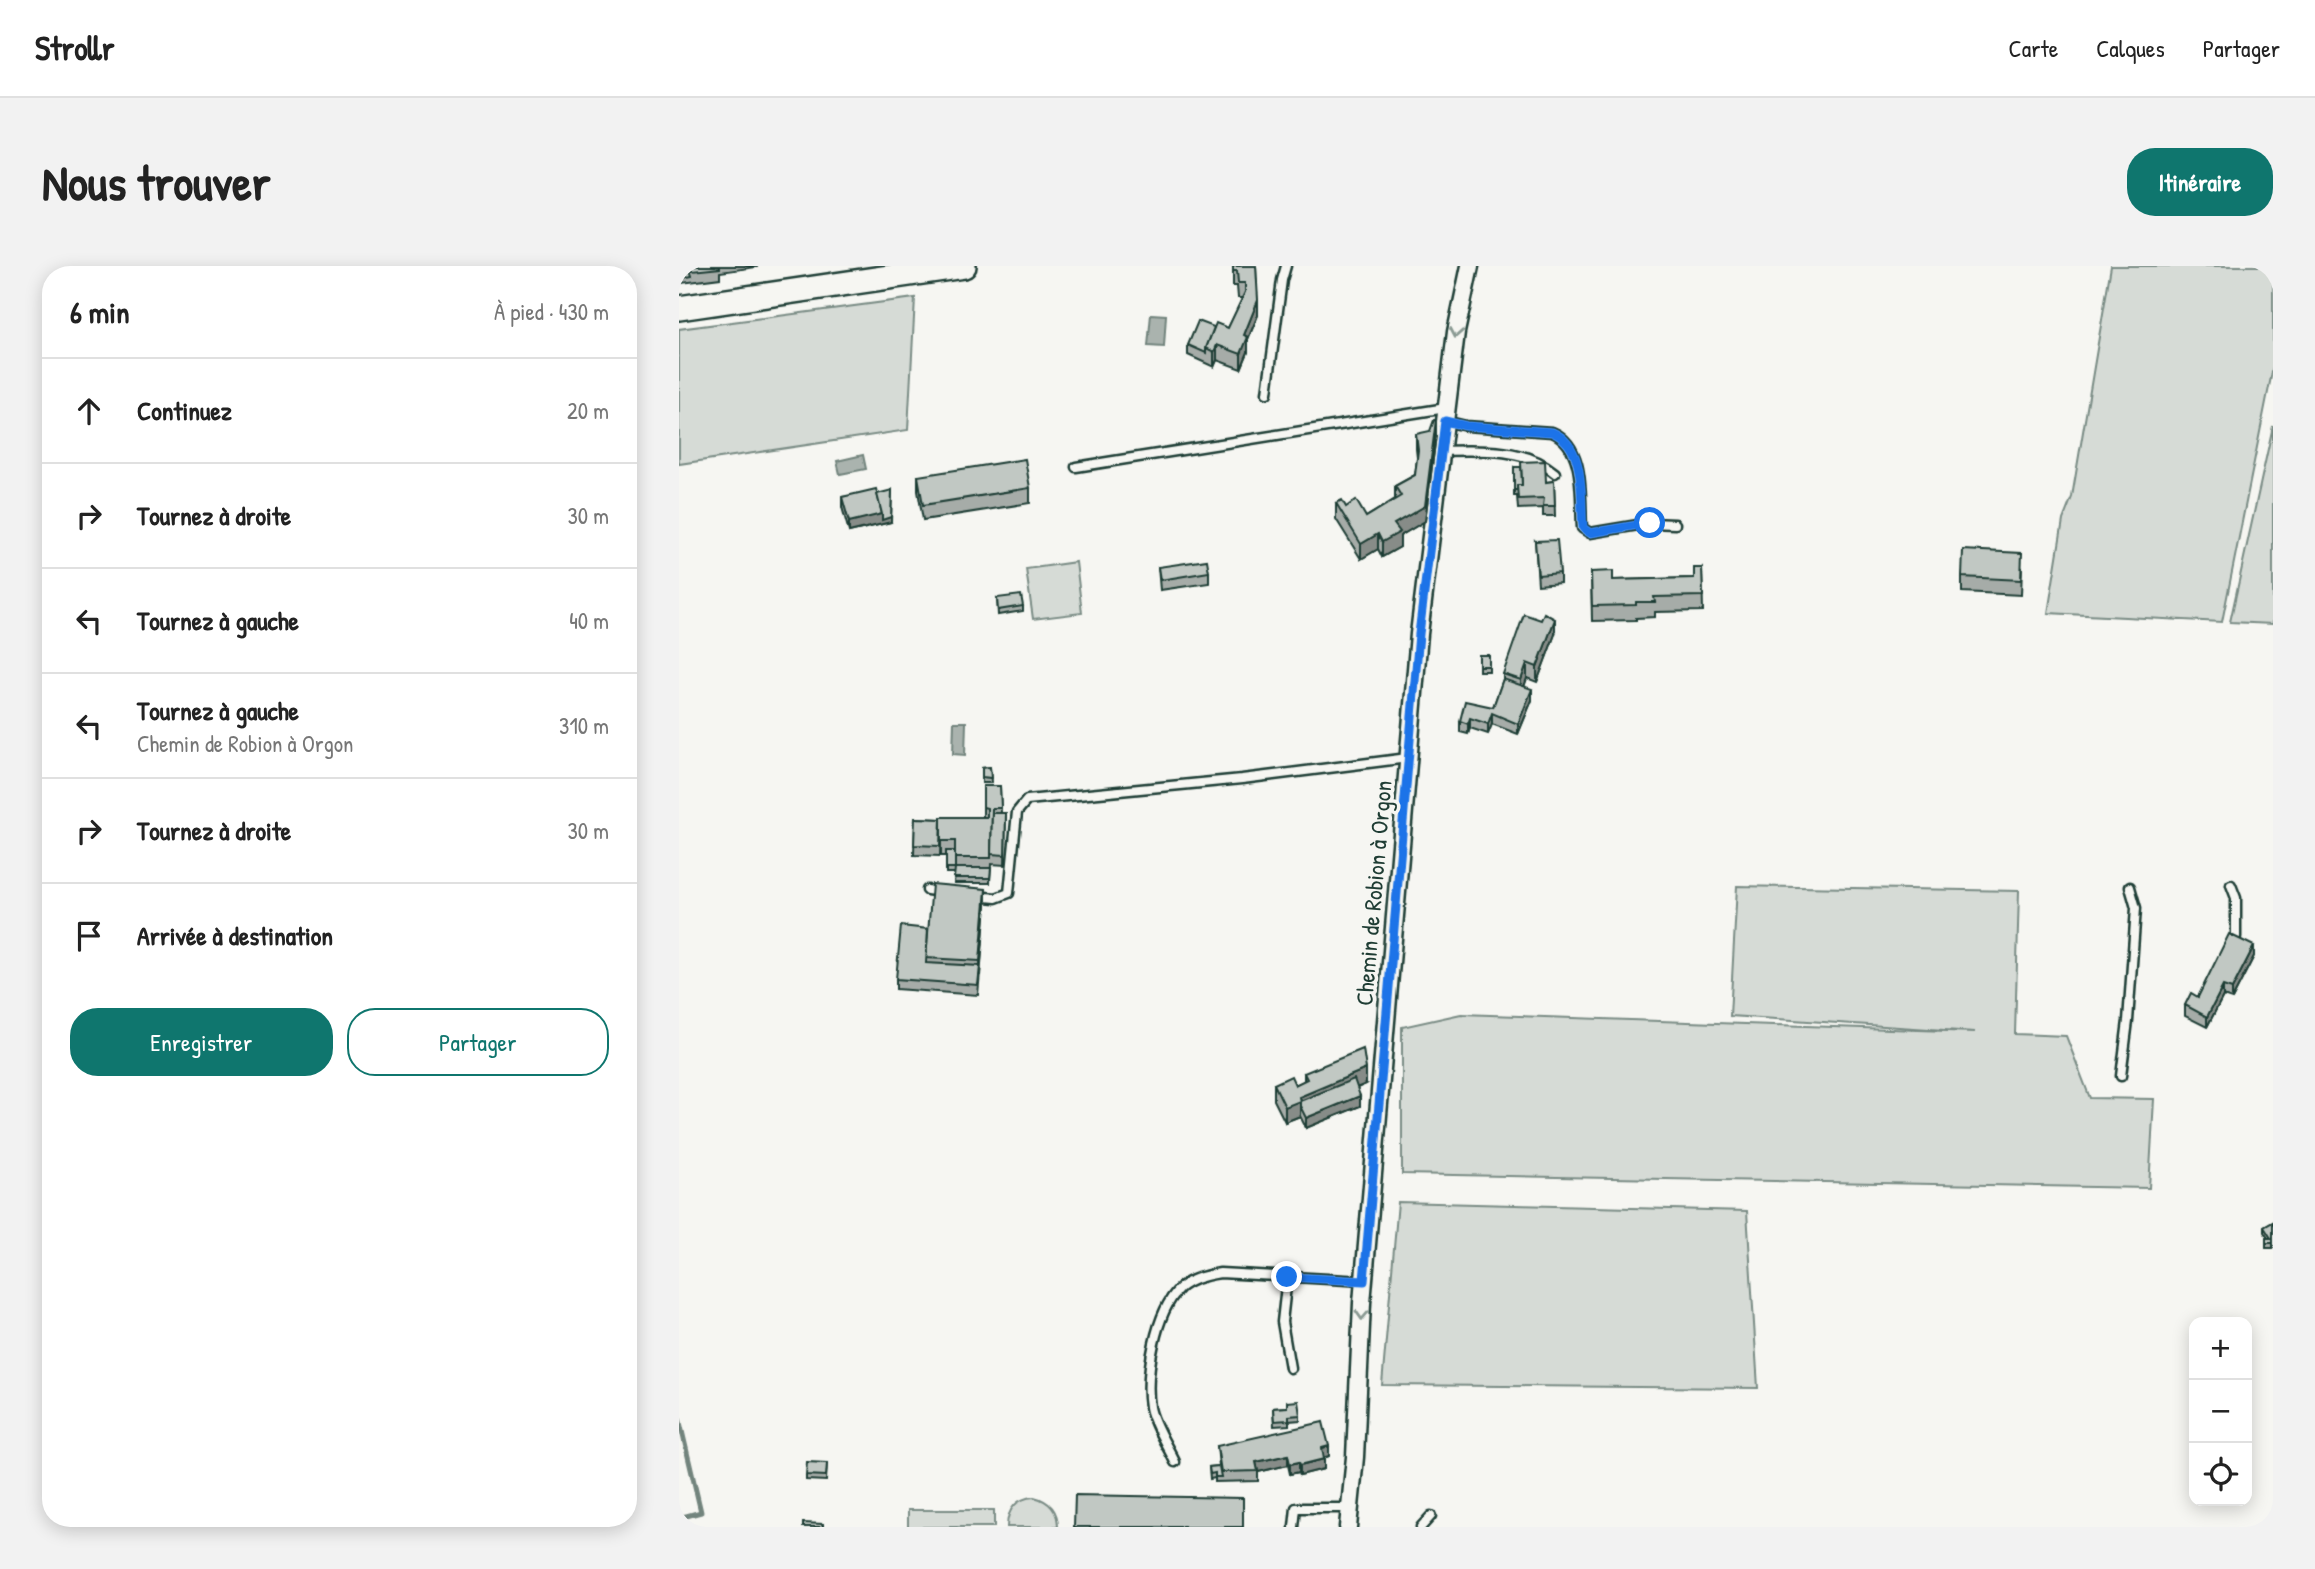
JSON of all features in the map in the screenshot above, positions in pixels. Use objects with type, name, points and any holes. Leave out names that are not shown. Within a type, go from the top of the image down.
[{"type":"street","points":[[679,308],[892,271],[964,266]]},
{"type":"street","name":"Chemin de Robion à Orgon","points":[[1348,1527],[1355,1457],[1364,1281],[1419,634],[1456,332],[1470,266]]},
{"type":"lane","points":[[1267,393],[1286,266]]},
{"type":"lane","points":[[1076,467],[1446,415],[1466,426],[1552,432],[1564,437],[1573,450],[1577,463],[1583,528],[1590,533],[1650,523],[1675,524]]},
{"type":"lane","points":[[1441,451],[1522,454],[1542,462],[1555,473]]},
{"type":"lane","points":[[968,895],[996,898],[1009,893],[1017,812],[1027,800],[1242,779],[1408,758]]},
{"type":"lane","points":[[2231,885],[2236,898],[2236,937]]},
{"type":"lane","points":[[2121,1076],[2136,908],[2130,887]]},
{"type":"lane","points":[[927,890],[955,893]]},
{"type":"lane","points":[[1175,1462],[1150,1409],[1151,1352],[1159,1321],[1180,1288],[1204,1275],[1220,1273],[1364,1281]]},
{"type":"lane","points":[[1287,1277],[1282,1322],[1290,1368]]},
{"type":"lane","points":[[1294,1527],[1296,1508],[1350,1508]]},
{"type":"lane","points":[[1421,1527],[1431,1516]]},
{"type":"shaded area","points":[[2111,266],[2273,266],[2273,367],[2222,622],[2048,613],[2063,520],[2072,497]]},
{"type":"shaded area","points":[[915,298],[908,430],[679,464],[679,329]]},
{"type":"shaded area","points":[[1151,314],[1166,315],[1164,347],[1148,346]]},
{"type":"shaded area","points":[[2273,426],[2273,624],[2230,622]]},
{"type":"shaded area","points":[[863,455],[866,469],[840,474],[837,461]]},
{"type":"shaded area","points":[[1076,562],[1082,613],[1033,619],[1026,569]]},
{"type":"shaded area","points":[[954,722],[966,722],[965,755],[953,754]]},
{"type":"shaded area","points":[[1737,886],[2019,891],[2015,1034],[2066,1036],[2090,1098],[2154,1099],[2149,1188],[1402,1174],[1402,1027],[1461,1014],[1975,1032],[1730,1016]]},
{"type":"shaded area","points":[[1398,1202],[1747,1211],[1758,1388],[1382,1385]]},
{"type":"shaded area","points":[[1034,1497],[1045,1501],[1052,1508],[1057,1516],[1058,1527],[1007,1527],[1014,1506]]},
{"type":"shaded area","points":[[908,1510],[994,1510],[994,1527],[908,1527]]},
{"type":"building","points":[[680,266],[689,266],[692,276],[682,278]]},
{"type":"building","points":[[691,266],[720,266],[720,268],[692,271]]},
{"type":"building","points":[[1233,266],[1256,266],[1258,300],[1244,335],[1248,337],[1241,354],[1217,345],[1214,352],[1206,348],[1216,323],[1228,328],[1245,292],[1245,283],[1238,283],[1237,271],[1233,271]]},
{"type":"building","points":[[1198,321],[1214,327],[1206,353],[1188,345]]},
{"type":"building","points":[[1434,420],[1425,506],[1394,524],[1400,532],[1382,542],[1378,534],[1361,544],[1336,503],[1342,500],[1346,507],[1356,500],[1366,517],[1401,496],[1395,486],[1415,475],[1418,450],[1416,434],[1430,431]]},
{"type":"building","points":[[1025,459],[1030,488],[923,505],[918,476]]},
{"type":"building","points":[[1545,461],[1546,482],[1554,481],[1555,506],[1543,506],[1544,498],[1518,499],[1517,485],[1522,485],[1521,462]]},
{"type":"building","points":[[1514,467],[1521,467],[1522,485],[1517,485],[1517,490],[1514,490]]},
{"type":"building","points":[[876,489],[882,514],[849,522],[842,497]]},
{"type":"building","points":[[892,490],[891,517],[882,520],[877,494]]},
{"type":"building","points":[[1557,540],[1560,573],[1538,575],[1535,541]]},
{"type":"building","points":[[1963,550],[2022,553],[2021,580],[1962,577]]},
{"type":"building","points":[[1207,560],[1209,572],[1160,580],[1158,567]]},
{"type":"building","points":[[1694,568],[1702,568],[1703,596],[1654,597],[1655,602],[1636,602],[1636,605],[1592,606],[1591,572],[1613,571],[1613,580],[1694,578]]},
{"type":"building","points":[[1021,595],[1023,606],[998,610],[997,598]]},
{"type":"building","points":[[1544,613],[1555,619],[1537,667],[1527,663],[1521,680],[1503,674],[1524,614],[1541,620]]},
{"type":"building","points":[[1479,655],[1489,655],[1489,666],[1479,666]]},
{"type":"building","points":[[1503,679],[1532,689],[1518,724],[1492,713],[1488,724],[1470,718],[1468,724],[1460,721],[1465,701],[1493,707]]},
{"type":"building","points":[[990,767],[991,778],[982,777],[982,768]]},
{"type":"building","points":[[983,786],[1000,786],[1001,808],[992,808],[991,858],[955,858],[955,841],[941,841],[941,817],[987,817],[987,808],[983,807]]},
{"type":"building","points":[[992,813],[1006,813],[1005,855],[991,854]]},
{"type":"building","points":[[915,818],[941,819],[940,846],[914,845]]},
{"type":"building","points":[[946,851],[955,851],[955,868],[946,868]]},
{"type":"building","points":[[955,868],[991,868],[990,878],[954,878]]},
{"type":"building","points":[[932,884],[986,889],[980,961],[926,958]]},
{"type":"building","points":[[901,926],[928,929],[926,963],[980,966],[978,985],[896,979]]},
{"type":"building","points":[[2229,934],[2254,946],[2232,989],[2223,986],[2207,1017],[2185,1005],[2191,993],[2198,997]]},
{"type":"building","points":[[1363,1049],[1366,1069],[1299,1097],[1300,1101],[1285,1107],[1274,1084],[1291,1076],[1295,1085],[1307,1079],[1304,1073]]},
{"type":"building","points":[[1354,1079],[1360,1096],[1306,1118],[1300,1101]]},
{"type":"building","points":[[2273,1222],[2273,1243],[2266,1243],[2266,1238],[2271,1238],[2264,1227]]},
{"type":"building","points":[[1298,1401],[1300,1415],[1289,1416],[1289,1420],[1274,1421],[1273,1408],[1287,1407],[1287,1402]]},
{"type":"building","points":[[1323,1422],[1329,1446],[1322,1448],[1324,1459],[1300,1465],[1299,1462],[1290,1464],[1288,1455],[1256,1462],[1258,1471],[1221,1472],[1217,1446]]},
{"type":"building","points":[[807,1462],[827,1463],[826,1476],[806,1475]]},
{"type":"building","points":[[1219,1466],[1221,1477],[1215,1477],[1215,1473],[1210,1474],[1209,1467]]},
{"type":"building","points":[[1075,1495],[1243,1498],[1243,1527],[1074,1527]]},
{"type":"building","points":[[803,1523],[823,1524],[823,1527],[803,1527]]},
{"type":"waterway","points":[[679,1418],[701,1512],[679,1518]]},
{"type":"route","points":[[1287,1277],[1364,1281],[1419,634],[1445,421],[1466,426],[1552,432],[1564,437],[1573,450],[1577,463],[1583,528],[1590,533],[1608,532],[1650,523]]}]
